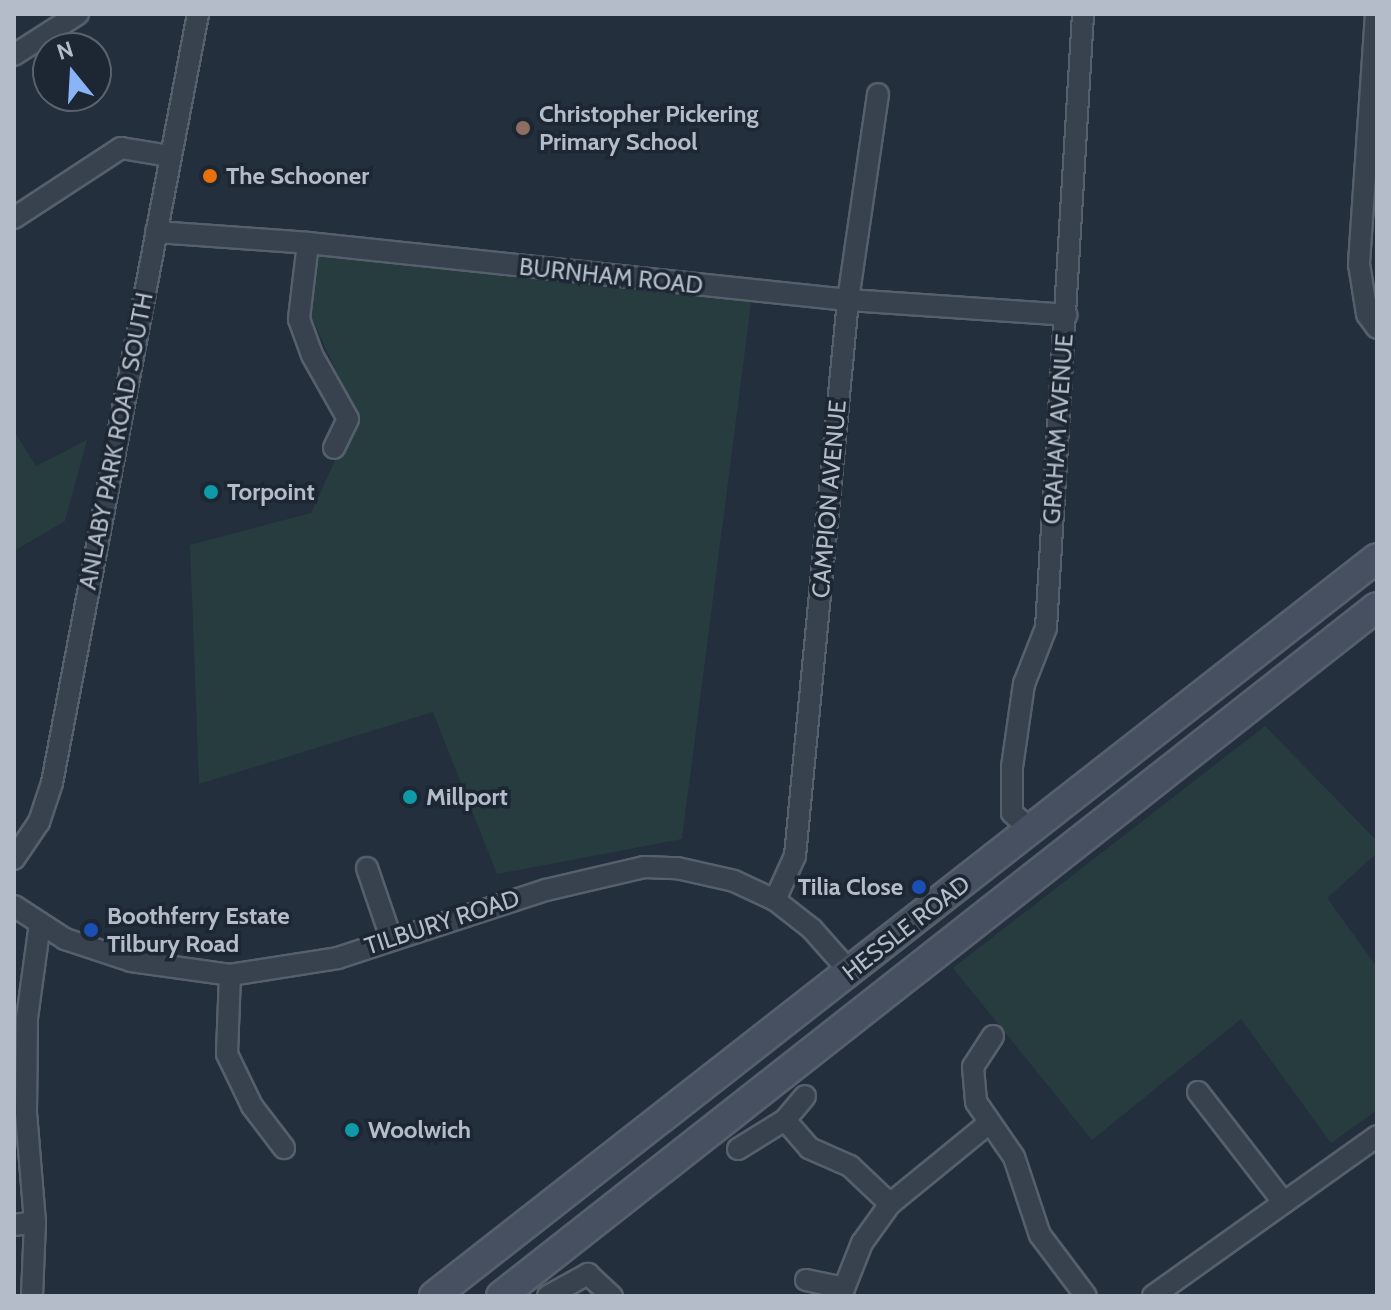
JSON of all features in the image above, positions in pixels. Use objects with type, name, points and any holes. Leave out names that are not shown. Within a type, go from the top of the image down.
[{"type":"street","points":[[14,55],[78,14]]},
{"type":"street","name":"ANLABY PARK ROAD SOUTH","points":[[14,859],[39,822],[52,783],[198,14]]},
{"type":"street","name":"GRAHAM AVENUE","points":[[1032,831],[1012,813],[1012,767],[1024,684],[1046,628],[1083,14]]},
{"type":"street","points":[[1376,14],[1359,264],[1367,314],[1377,328]]},
{"type":"street","name":"CAMPION AVENUE","points":[[775,900],[795,856],[848,300],[878,94]]},
{"type":"street","points":[[14,218],[121,148],[170,156]]},
{"type":"street","name":"BURNHAM ROAD","points":[[156,232],[308,243],[848,300],[1066,315]]},
{"type":"street","points":[[308,243],[299,319],[312,355],[348,419],[334,448]]},
{"type":"street","name":"HESSLE ROAD","points":[[434,1296],[1377,558]]},
{"type":"street","name":"HESSLE ROAD","points":[[501,1296],[1377,607]]},
{"type":"street","name":"TILBURY ROAD","points":[[14,906],[65,939],[131,961],[230,975],[295,969],[546,890],[644,867],[677,868],[734,881],[775,900],[812,929],[850,972]]},
{"type":"street","points":[[367,868],[391,938]]},
{"type":"street","points":[[38,1295],[27,1066],[40,923]]},
{"type":"street","points":[[230,975],[227,1054],[252,1106],[284,1148]]},
{"type":"street","points":[[993,1036],[973,1076],[976,1102],[1014,1157],[1040,1235],[1086,1296]]},
{"type":"street","points":[[1198,1092],[1284,1203]]},
{"type":"street","points":[[738,1149],[785,1120],[805,1096]]},
{"type":"street","points":[[785,1120],[809,1148],[850,1166],[890,1204]]},
{"type":"street","points":[[806,1280],[843,1292],[862,1243],[890,1204],[989,1123]]},
{"type":"street","points":[[1153,1296],[1377,1136]]},
{"type":"street","points":[[14,1225],[35,1222]]},
{"type":"street","points":[[548,1296],[588,1274],[612,1296]]},
{"type":"green space","points":[[318,237],[754,280],[682,839],[497,874],[433,712],[199,784],[190,545],[311,513],[356,415],[309,312]]},
{"type":"green space","points":[[14,431],[36,466],[87,440],[65,521],[14,551]]},
{"type":"green space","points":[[1265,726],[1377,841],[1377,853],[1327,898],[1377,967],[1377,1110],[1331,1143],[1241,1019],[1092,1140],[953,968]]},
{"type":"place","name":"Christopher Pickering Primary School","points":[[523,128]]},
{"type":"place","name":"The Schooner","points":[[210,176]]},
{"type":"place","name":"Torpoint","points":[[211,492]]},
{"type":"place","name":"Millport","points":[[410,797]]},
{"type":"place","name":"Tilia Close","points":[[919,887]]},
{"type":"place","name":"Boothferry Estate Tilbury Road","points":[[91,930]]},
{"type":"place","name":"Woolwich","points":[[352,1130]]}]
